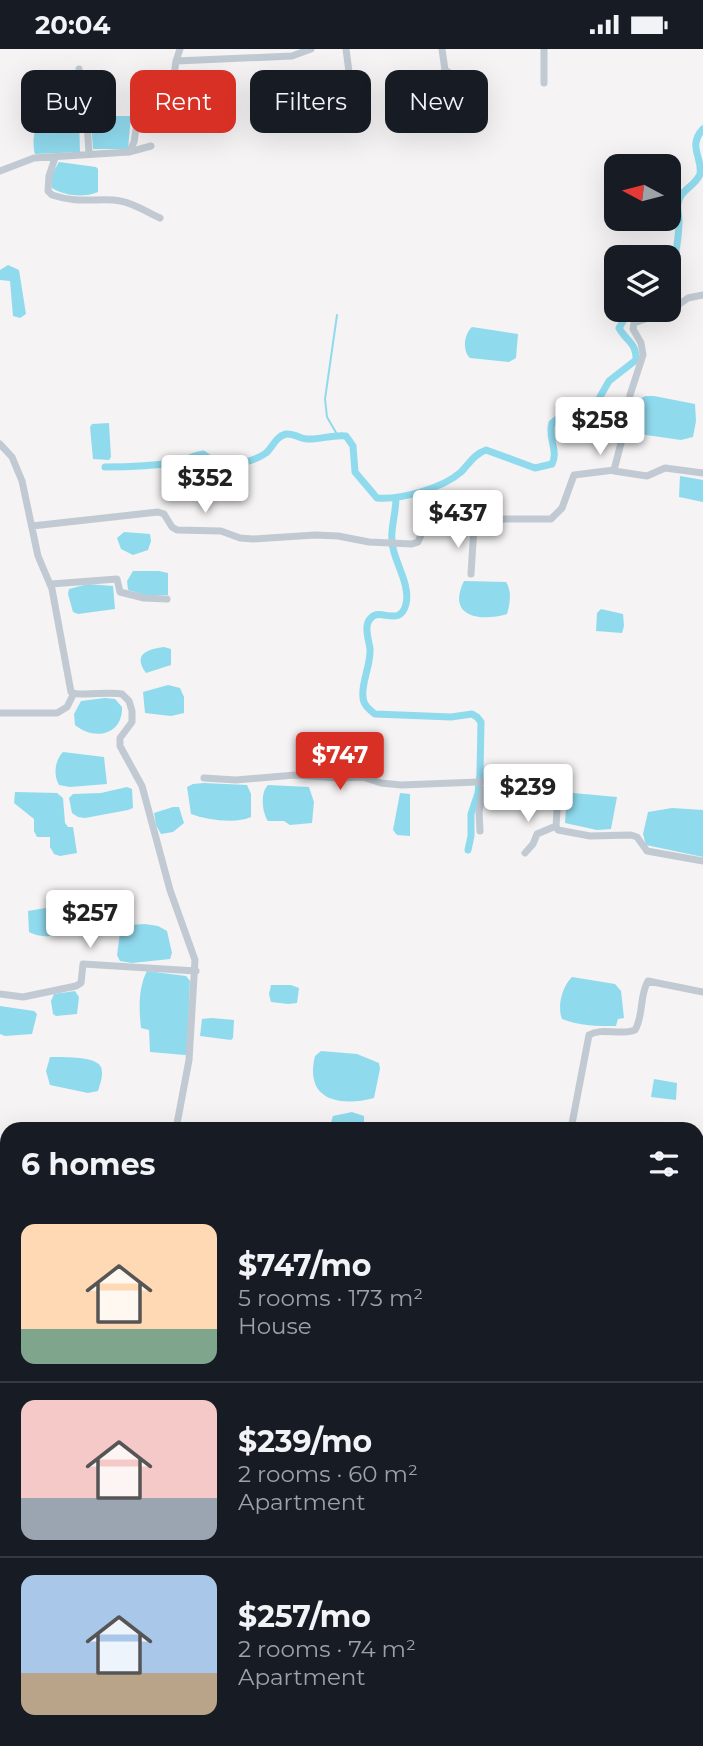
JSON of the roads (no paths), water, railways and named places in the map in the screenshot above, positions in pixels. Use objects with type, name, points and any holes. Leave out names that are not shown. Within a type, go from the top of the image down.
[{"type":"street","points":[[129,152],[134,142],[138,116],[169,113],[180,49]]},
{"type":"street","points":[[176,61],[292,56],[312,49]]},
{"type":"street","points":[[345,49],[348,70]]},
{"type":"street","points":[[442,49],[445,70]]},
{"type":"street","points":[[544,49],[544,83]]},
{"type":"street","points":[[79,69],[79,107],[87,121],[89,154]]},
{"type":"street","points":[[0,171],[30,159],[129,152],[150,146]]},
{"type":"street","points":[[55,158],[49,176],[48,191],[52,195],[86,202],[115,200],[131,204],[160,218]]},
{"type":"street","points":[[614,471],[633,383],[643,355],[641,343],[634,332],[634,323],[671,310],[688,298],[703,295]]},
{"type":"street","points":[[0,444],[17,466],[41,565],[51,584],[69,686],[73,695]]},
{"type":"street","points":[[32,526],[158,512],[164,514],[177,530],[221,531],[240,538],[315,535],[386,543],[418,542],[423,530],[429,527],[459,529],[490,520],[551,519],[562,508],[574,475],[614,471],[646,476],[665,468],[703,473]]},
{"type":"street","points":[[459,529],[460,502]]},
{"type":"street","points":[[471,574],[474,526]]},
{"type":"street","points":[[51,584],[117,579],[120,592],[144,599],[167,599]]},
{"type":"street","points":[[73,695],[112,692],[122,694],[129,701],[132,722],[120,738],[120,746],[142,786],[170,890],[190,945],[196,971],[189,1060],[177,1122]]},
{"type":"street","points":[[0,713],[61,712],[73,695]]},
{"type":"street","points":[[204,778],[236,781],[287,775],[363,777],[401,785],[555,779],[559,782],[558,830],[590,836],[631,835],[637,837],[647,851],[703,861]]},
{"type":"street","points":[[480,831],[479,812],[484,782]]},
{"type":"street","points":[[525,853],[537,834],[556,826]]},
{"type":"street","points":[[0,994],[23,997],[76,986],[81,983],[83,964],[196,971]]},
{"type":"street","points":[[572,1122],[589,1035],[597,1032],[635,1030],[643,989],[648,981],[703,992]]},
{"type":"water","points":[[116,116],[130,116],[128,149],[93,149],[92,133],[116,133]]},
{"type":"water","points":[[36,133],[79,133],[80,152],[35,154]]},
{"type":"water","points":[[59,162],[96,167],[98,192],[75,195],[52,188],[52,174]]},
{"type":"water","points":[[8,265],[19,270],[26,314],[20,318],[13,316],[10,281],[0,280],[0,270]]},
{"type":"water","points":[[472,327],[518,334],[516,358],[509,362],[470,358],[465,343]]},
{"type":"water","points":[[654,396],[695,404],[693,437],[681,440],[639,434],[635,428],[640,399]]},
{"type":"water","points":[[109,423],[111,457],[109,460],[93,459],[90,427],[92,424]]},
{"type":"water","points":[[680,476],[703,480],[703,502],[679,497]]},
{"type":"water","points":[[124,532],[150,534],[148,550],[133,555],[121,549],[117,538]]},
{"type":"water","points":[[133,571],[168,573],[168,595],[145,595],[128,590],[127,581]]},
{"type":"water","points":[[464,581],[506,582],[510,598],[507,614],[477,617],[469,614],[459,602]]},
{"type":"water","points":[[88,584],[113,586],[115,609],[78,614],[73,612],[69,589]]},
{"type":"water","points":[[601,609],[623,614],[622,633],[596,631],[597,613]]},
{"type":"water","points":[[152,649],[171,649],[171,665],[146,673],[141,657]]},
{"type":"water","points":[[168,685],[180,688],[184,697],[184,713],[171,716],[145,713],[143,692]]},
{"type":"water","points":[[115,699],[122,707],[118,724],[113,729],[98,734],[75,725],[74,714],[81,701]]},
{"type":"water","points":[[63,752],[104,757],[107,784],[70,787],[59,785],[56,768]]},
{"type":"water","points":[[204,783],[247,785],[251,794],[251,817],[221,820],[191,814],[187,787]]},
{"type":"water","points":[[268,785],[309,787],[314,802],[312,823],[290,825],[284,821],[268,821],[263,803]]},
{"type":"water","points":[[127,787],[132,789],[133,808],[85,818],[72,813],[69,798],[73,794],[101,793]]},
{"type":"water","points":[[15,792],[57,793],[63,798],[65,823],[68,827],[73,827],[77,853],[60,856],[54,854],[50,847],[50,837],[37,837],[34,819],[14,803]]},
{"type":"water","points":[[400,793],[410,794],[410,836],[397,835],[393,830]]},
{"type":"water","points":[[573,793],[617,797],[611,829],[597,830],[565,823],[567,796]]},
{"type":"water","points":[[179,807],[184,823],[173,832],[161,834],[154,813]]},
{"type":"water","points":[[672,808],[703,810],[703,857],[646,845],[643,834],[648,812]]},
{"type":"water","points":[[63,905],[66,908],[68,932],[49,936],[29,932],[28,911]]},
{"type":"water","points":[[145,924],[167,931],[172,953],[170,959],[132,963],[120,961],[117,955],[120,933],[130,925]]},
{"type":"water","points":[[147,971],[186,976],[190,981],[185,1055],[150,1052],[149,1030],[141,1028],[140,1014],[141,992]]},
{"type":"water","points":[[572,977],[615,984],[621,991],[624,1018],[618,1019],[616,1026],[595,1026],[562,1019],[561,997]]},
{"type":"water","points":[[271,985],[291,985],[299,988],[297,1003],[271,1002]]},
{"type":"water","points":[[75,991],[79,997],[77,1014],[53,1014],[51,1001],[54,994]]},
{"type":"water","points":[[0,1006],[34,1011],[37,1014],[32,1034],[0,1034]]},
{"type":"water","points":[[202,1019],[234,1020],[231,1040],[200,1036]]},
{"type":"water","points":[[321,1051],[357,1054],[379,1063],[374,1098],[337,1101],[320,1091],[313,1071],[315,1056]]},
{"type":"water","points":[[50,1057],[78,1058],[98,1063],[102,1073],[98,1091],[88,1093],[50,1085],[46,1071]]},
{"type":"water","points":[[654,1079],[677,1083],[676,1100],[651,1097]]},
{"type":"water","points":[[352,1112],[364,1116],[364,1122],[331,1122],[333,1116]]},
{"type":"waterway","points":[[677,245],[679,199],[700,174],[696,141],[703,129]]},
{"type":"waterway","points":[[337,315],[325,399],[327,417],[338,436]]},
{"type":"waterway","points":[[105,467],[168,463],[203,454],[225,463],[243,462],[266,453],[282,435],[292,434],[307,439],[346,436],[353,446],[355,472],[377,498],[387,498],[421,492],[444,483],[486,450],[535,468],[552,464],[552,423],[565,413],[597,402],[609,381],[636,360],[633,346],[619,328],[623,322]]},
{"type":"waterway","points":[[396,498],[392,545],[405,584],[406,604],[399,615],[375,615],[369,621],[367,629],[370,655],[363,686],[363,700],[375,714],[451,717],[472,714],[481,722],[480,774],[478,793],[471,814],[468,850]]}]
